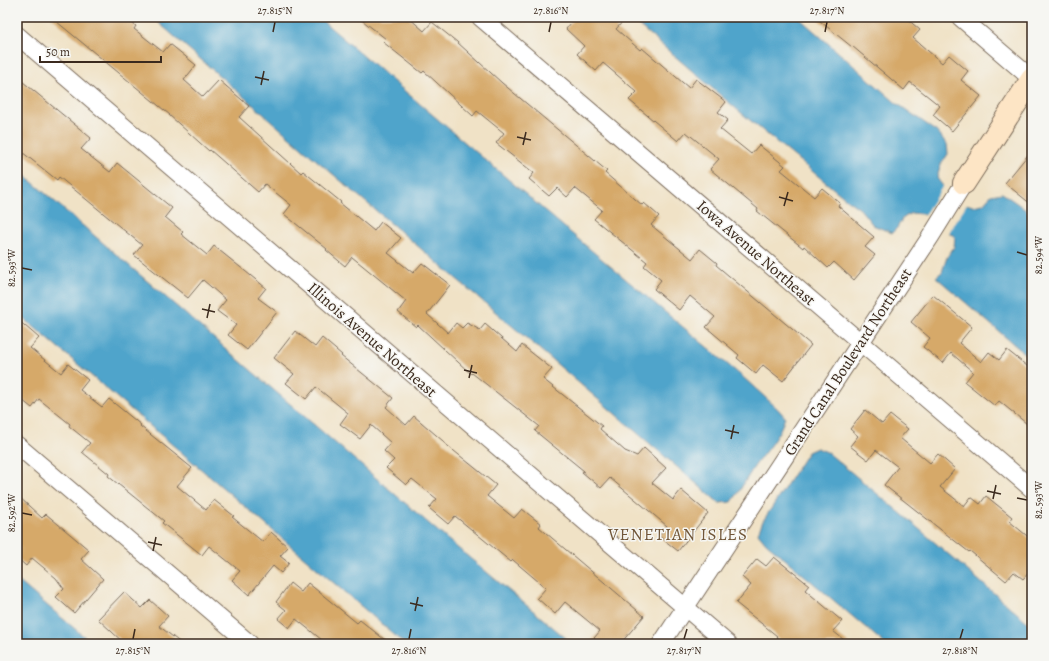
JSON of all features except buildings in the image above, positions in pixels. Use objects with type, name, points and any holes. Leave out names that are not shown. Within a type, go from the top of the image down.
[{"type":"street","name":"Iowa Avenue Northeast","points":[[480,17],[1032,489]]},
{"type":"street","points":[[960,17],[1032,79]]},
{"type":"street","name":"Illinois Avenue Northeast","points":[[17,36],[728,644]]},
{"type":"street","name":"Grand Canal Boulevard Northeast","points":[[661,644],[931,236],[1032,79]]},
{"type":"street","points":[[17,445],[250,644]]},
{"type":"water","points":[[152,17],[318,17],[591,250],[744,378],[785,417],[780,431],[754,467],[732,502],[719,503],[308,153]]},
{"type":"water","points":[[629,17],[798,17],[895,102],[935,130],[947,144],[948,154],[940,166],[937,178],[942,185],[966,204],[973,206],[983,204],[991,195],[1002,193],[1032,215],[1032,360],[936,277],[942,272],[947,257],[954,247],[955,237],[922,214],[911,213],[902,219],[892,233],[873,225],[860,209],[740,112]]},
{"type":"water","points":[[17,169],[447,539],[573,644],[405,644],[17,313]]},
{"type":"water","points":[[817,448],[827,452],[1032,626],[1032,644],[885,644],[766,543],[758,533],[763,521],[808,452]]},
{"type":"water","points":[[17,580],[87,639],[92,644],[17,644]]},
{"type":"pier","points":[[944,184],[968,202],[948,234],[923,217]]},
{"type":"district","name":"VENETIAN ISLES","points":[[678,534]]}]
